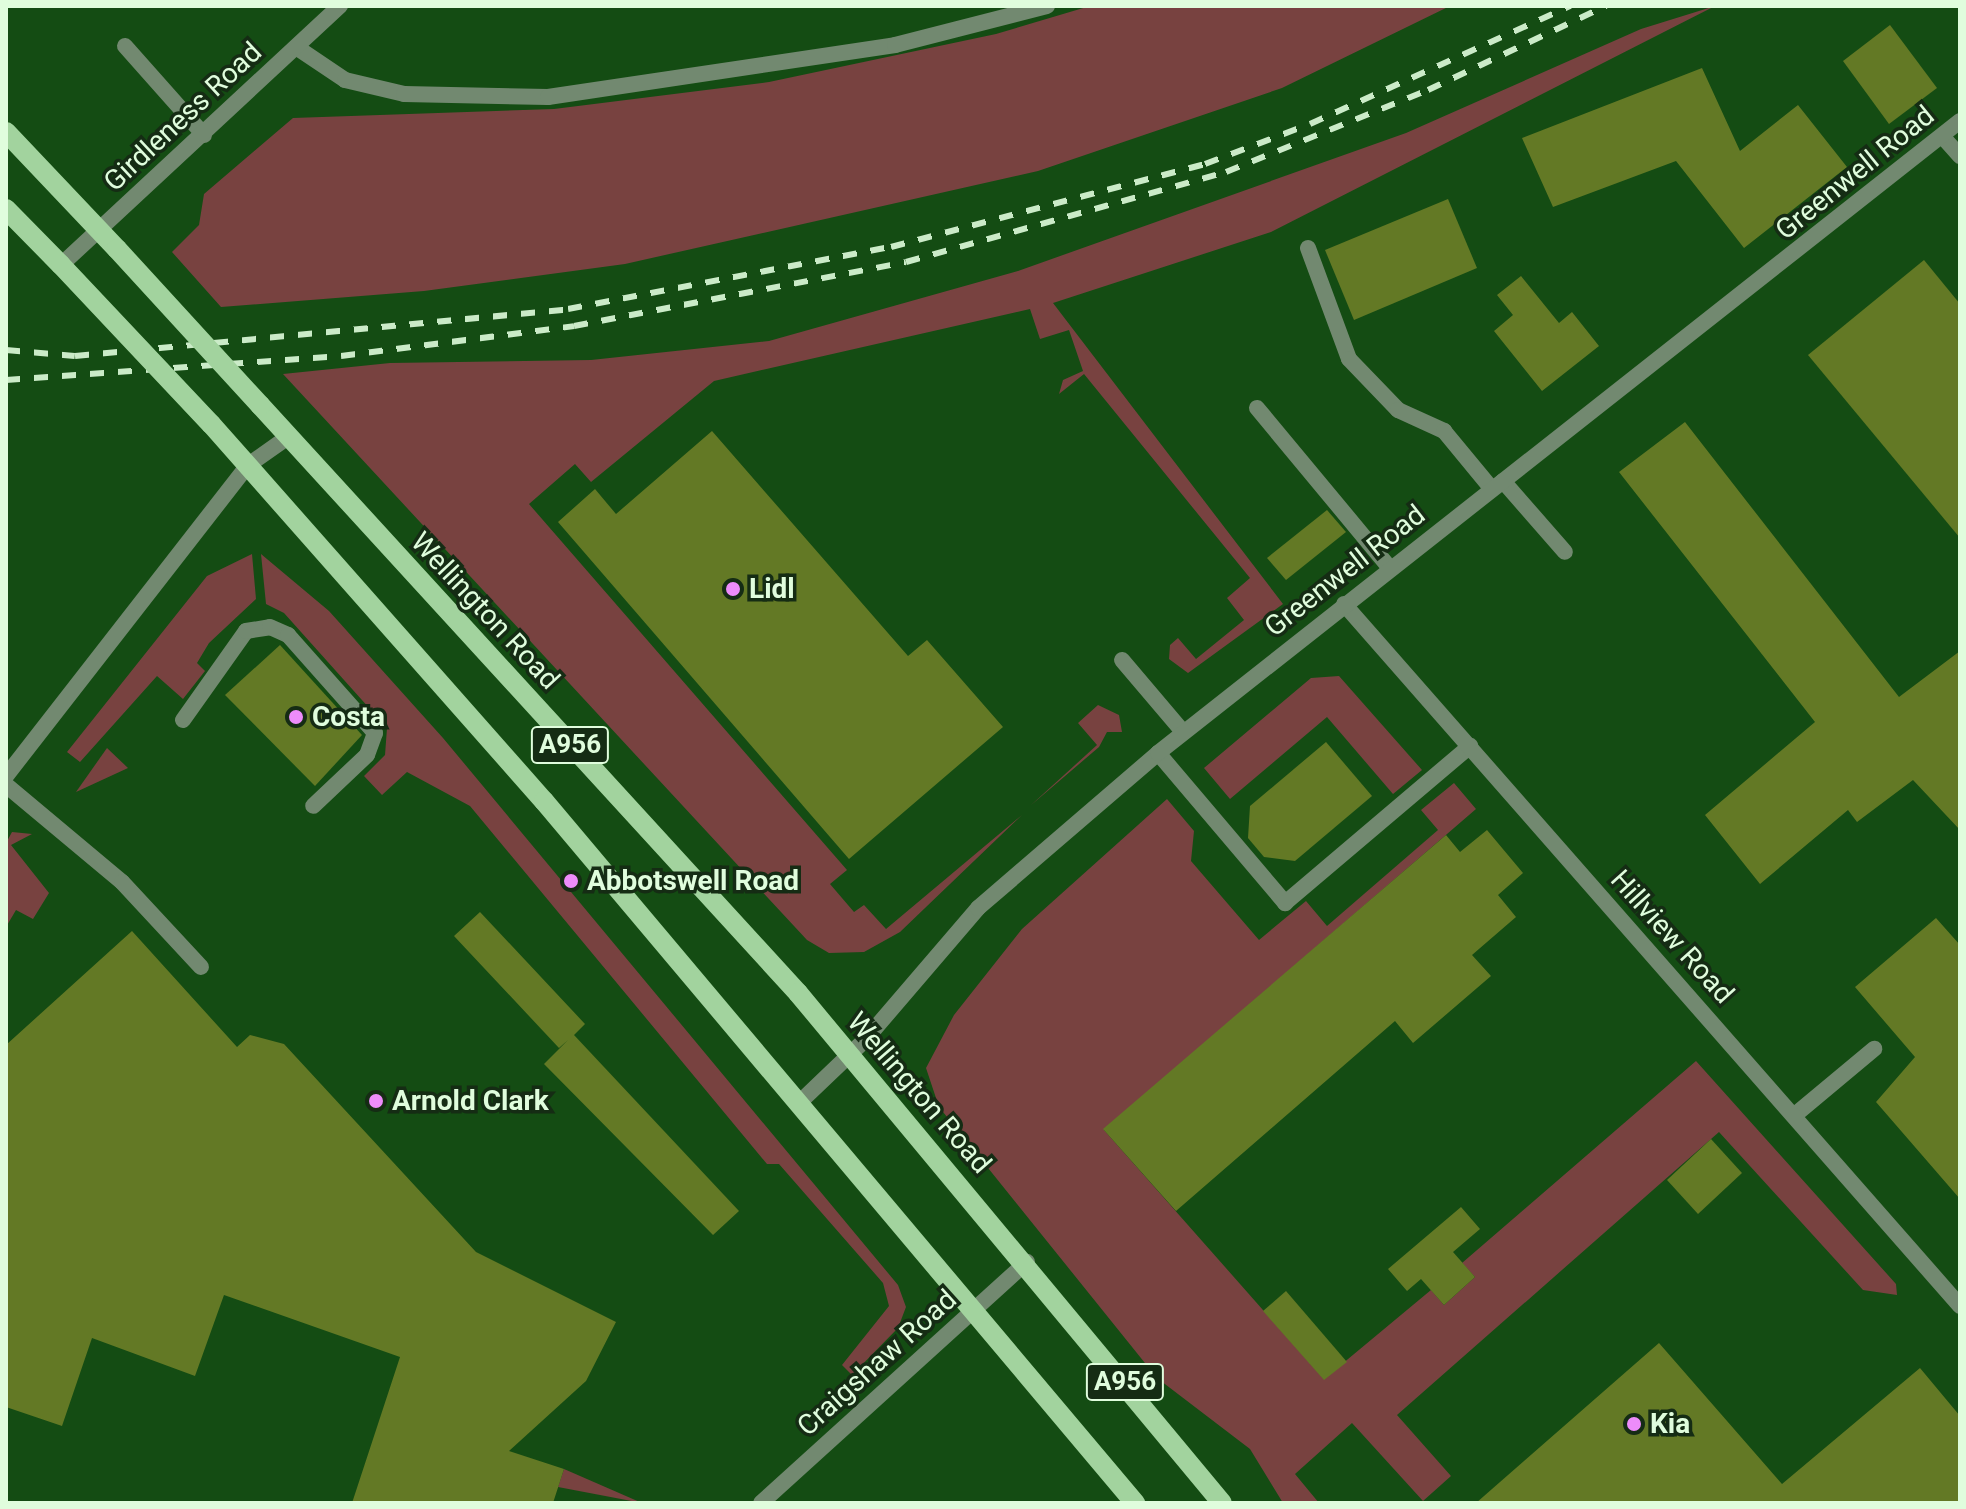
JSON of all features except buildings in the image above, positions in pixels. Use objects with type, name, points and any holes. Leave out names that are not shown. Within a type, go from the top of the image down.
[{"type":"main road","name":"Wellington Road","points":[[6,132],[260,405],[849,1056],[1027,1262],[1222,1503]]},
{"type":"main road","name":"A956","points":[[6,209],[211,424],[799,1103],[1135,1503]]},
{"type":"street","name":"Girdleness Road","points":[[61,265],[340,6]]},
{"type":"street","points":[[296,47],[345,80],[404,94],[548,97],[895,45],[1047,6]]},
{"type":"street","points":[[125,46],[204,135]]},
{"type":"street","name":"Greenwell Road","points":[[799,1103],[849,1056],[978,908],[1158,753],[1960,121]]},
{"type":"street","points":[[1942,136],[1960,156]]},
{"type":"street","points":[[1308,248],[1349,359],[1398,410],[1444,431],[1565,552]]},
{"type":"street","points":[[1257,408],[1390,568]]},
{"type":"street","points":[[6,776],[247,466],[288,437]]},
{"type":"street","name":"Hillview Road","points":[[1344,604],[1796,1114],[1960,1306]]},
{"type":"street","points":[[183,720],[246,631],[270,627],[288,635],[375,733],[367,755],[313,806]]},
{"type":"street","points":[[1122,660],[1183,732]]},
{"type":"street","points":[[1158,753],[1285,903],[1470,746]]},
{"type":"street","points":[[6,785],[122,882],[201,967]]},
{"type":"street","points":[[1796,1114],[1874,1049]]},
{"type":"street","name":"Craigshaw Road","points":[[761,1503],[1027,1262]]},
{"type":"shaded area","points":[[1090,6],[1450,6],[1282,88],[1038,171],[625,264],[424,291],[221,307],[172,252],[199,225],[204,194],[293,118],[554,109],[769,82],[996,34]]},
{"type":"shaded area","points":[[1715,6],[1271,232],[1053,303],[1283,604],[1188,673],[1169,659],[1170,645],[1178,638],[1196,659],[1244,620],[1227,598],[1250,578],[1084,374],[1059,394],[1063,380],[1083,371],[1069,330],[1040,339],[1030,309],[714,381],[591,482],[575,464],[529,504],[847,870],[830,884],[854,912],[864,905],[886,929],[1022,815],[900,932],[864,952],[829,953],[807,940],[283,374],[390,363],[591,360],[769,341],[1018,271],[1406,133],[1641,29]]},
{"type":"shaded area","points":[[252,554],[256,599],[209,643],[197,663],[205,671],[183,699],[157,676],[80,762],[67,752],[207,576]]},
{"type":"shaded area","points":[[261,554],[329,611],[443,738],[898,1285],[906,1307],[898,1328],[852,1375],[842,1365],[889,1306],[883,1283],[779,1164],[767,1164],[470,806],[407,772],[382,795],[364,776],[385,755],[387,728],[284,613],[266,604]]},
{"type":"shaded area","points":[[1339,676],[1422,770],[1393,794],[1327,717],[1230,799],[1204,768],[1311,678]]},
{"type":"shaded area","points":[[1098,705],[1119,715],[1122,732],[1107,732],[1099,747],[1030,806],[1097,745],[1078,723]]},
{"type":"shaded area","points":[[107,748],[128,768],[76,792]]},
{"type":"shaded area","points":[[1454,783],[1476,809],[1104,1130],[1324,1379],[1431,1290],[1444,1305],[1475,1277],[1462,1263],[1696,1061],[1896,1284],[1897,1295],[1863,1290],[1719,1132],[1397,1415],[1451,1476],[1423,1501],[1352,1423],[1295,1474],[1319,1503],[1283,1503],[1250,1449],[1157,1378],[939,1107],[926,1068],[954,1015],[1022,929],[1167,799],[1194,831],[1191,861],[1259,940],[1306,901],[1327,926],[1438,830],[1421,810]]},
{"type":"shaded area","points":[[12,832],[32,834],[11,845],[49,893],[33,919],[16,910],[6,927],[6,843]]},
{"type":"shaded area","points":[[564,1469],[642,1503],[558,1487]]},
{"type":"railway","points":[[6,350],[75,356],[568,309],[891,247],[1205,164],[1310,124],[1570,6]]},
{"type":"railway","points":[[6,380],[341,356],[574,326],[906,262],[1226,172],[1428,90],[1606,6]]},
{"type":"place","name":"Lidl","points":[[733,589]]},
{"type":"place","name":"Costa","points":[[296,717]]},
{"type":"place","name":"Abbotswell Road","points":[[571,881]]},
{"type":"place","name":"Arnold Clark","points":[[376,1101]]},
{"type":"place","name":"Kia","points":[[1634,1424]]}]
